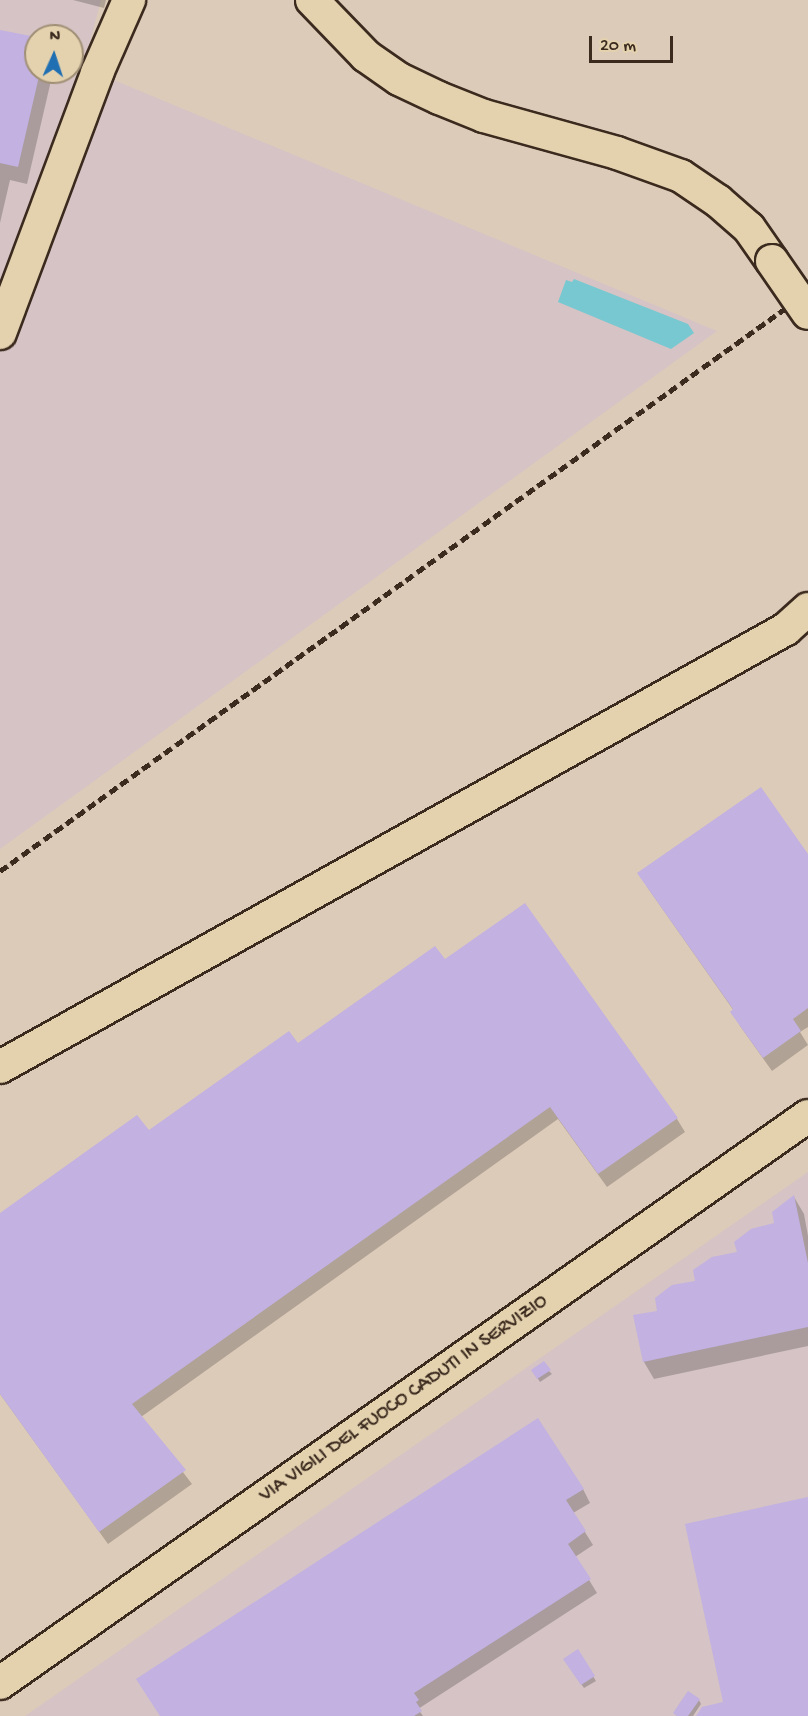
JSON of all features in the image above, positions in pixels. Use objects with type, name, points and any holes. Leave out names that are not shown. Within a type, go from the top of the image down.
[{"type":"street","points":[[0,333],[97,73],[129,0]]},
{"type":"street","points":[[312,0],[366,56],[399,79],[484,116],[617,153],[681,176],[718,201],[749,228],[808,313]]},
{"type":"street","points":[[0,1067],[786,628],[808,609]]},
{"type":"street","name":"VIA VIGILI DEL FUOCO CADUTI IN SERVIZIO","points":[[0,1683],[808,1116]]},
{"type":"shaded area","points":[[0,0],[101,0],[84,65],[97,73],[717,331],[0,849]]},
{"type":"shaded area","points":[[808,1172],[808,1716],[25,1716]]},
{"type":"water","points":[[574,279],[688,324],[694,333],[671,349],[558,302],[566,280],[572,282]]},
{"type":"building","points":[[0,30],[24,35],[24,84],[37,84],[18,167],[0,163]]},
{"type":"building","points":[[761,787],[808,854],[808,1008],[793,1019],[801,1031],[763,1058],[730,1012],[733,1009],[637,873]]},
{"type":"building","points":[[525,903],[678,1118],[598,1174],[550,1107],[132,1404],[186,1470],[99,1532],[0,1394],[0,1213],[137,1115],[149,1130],[289,1031],[298,1043],[435,946],[445,959]]},
{"type":"building","points":[[794,1195],[808,1263],[808,1327],[643,1362],[633,1315],[657,1311],[655,1298],[672,1285],[695,1281],[693,1270],[712,1257],[737,1252],[734,1242],[751,1229],[774,1223],[772,1212]]},
{"type":"building","points":[[544,1361],[551,1370],[537,1379],[531,1370]]},
{"type":"building","points":[[538,1418],[584,1489],[566,1500],[586,1531],[568,1544],[591,1579],[414,1693],[419,1700],[416,1702],[422,1711],[414,1716],[160,1716],[136,1679]]},
{"type":"building","points":[[808,1497],[808,1716],[696,1716],[702,1707],[723,1702],[685,1524]]},
{"type":"building","points":[[578,1649],[595,1676],[581,1685],[563,1659]]},
{"type":"building","points":[[688,1691],[700,1699],[688,1716],[677,1716],[673,1713]]},
{"type":"railway","points":[[0,871],[808,292]]}]
